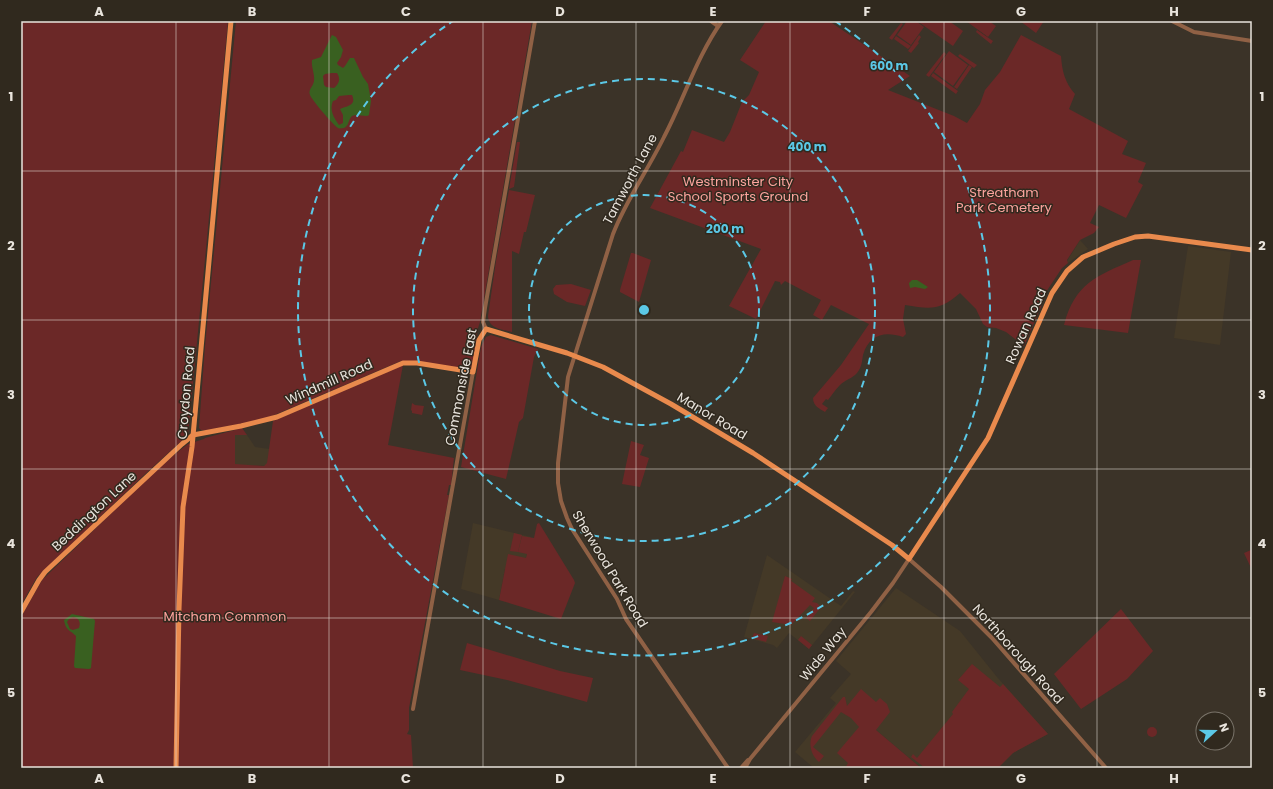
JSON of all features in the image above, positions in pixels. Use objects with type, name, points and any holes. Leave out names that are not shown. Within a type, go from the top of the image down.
[{"type":"main road","name":"Croydon Road","points":[[176,768],[179,609],[183,507],[193,435],[231,21]]},
{"type":"main road","name":"Rowan Road","points":[[909,559],[987,441],[1052,293],[1062,277],[1073,265],[1090,253],[1118,242],[1140,236],[1252,250]]},
{"type":"main road","name":"Manor Road","points":[[486,329],[574,355],[598,365],[634,384],[753,453],[892,545],[909,559]]},
{"type":"main road","name":"Commonside East","points":[[473,372],[480,340],[486,329]]},
{"type":"main road","name":"Windmill Road","points":[[193,435],[267,420],[403,363],[413,362],[473,372]]},
{"type":"main road","name":"Beddington Lane","points":[[21,612],[45,572],[193,435]]},
{"type":"street","name":"Commonside East","points":[[486,329],[483,322],[485,308],[535,21]]},
{"type":"street","points":[[711,21],[718,26]]},
{"type":"street","name":"Tamworth Lane","points":[[574,355],[616,225],[664,136],[702,53],[722,21]]},
{"type":"street","points":[[1172,21],[1194,32],[1252,41]]},
{"type":"street","name":"Sherwood Park Road","points":[[574,355],[565,390],[557,474],[561,501],[565,515],[575,534],[617,599],[626,618],[728,768]]},
{"type":"street","name":"Commonside East","points":[[413,709],[473,372]]},
{"type":"street","name":"Wide Way","points":[[744,768],[894,583],[909,559]]},
{"type":"street","name":"Northborough Road","points":[[909,559],[941,587],[992,638],[1106,768]]},
{"type":"street","name":"Wide Way","points":[[741,768],[750,759]]},
{"type":"shaded area","points":[[332,35],[336,37],[343,50],[337,63],[338,65],[343,68],[350,58],[354,58],[368,84],[371,101],[369,115],[352,116],[346,127],[339,128],[332,123],[318,107],[310,95],[310,91],[314,81],[312,60],[321,57]],"holes":[[[337,73],[339,77],[338,83],[334,88],[326,87],[324,85],[323,76],[325,74]],[[352,95],[353,99],[350,105],[340,109],[343,115],[343,123],[339,125],[332,111],[333,101],[339,96]]]},
{"type":"shaded area","points":[[1080,240],[1088,249],[1068,263],[1067,261]]},
{"type":"shaded area","points":[[1188,246],[1231,252],[1220,345],[1174,338]]},
{"type":"shaded area","points":[[912,280],[917,280],[928,287],[925,289],[915,287],[910,288],[909,283]]},
{"type":"shaded area","points":[[234,435],[247,435],[255,447],[270,449],[267,466],[234,465]]},
{"type":"shaded area","points":[[473,523],[531,537],[523,572],[505,569],[499,600],[461,589]]},
{"type":"shaded area","points":[[767,555],[841,606],[853,591],[855,592],[809,649],[789,633],[777,648],[773,645],[744,637]]},
{"type":"shaded area","points":[[896,588],[960,631],[997,677],[1048,734],[1013,753],[998,768],[921,768],[876,730],[845,768],[814,768],[795,752],[836,703],[830,698],[851,674],[836,661]]},
{"type":"shaded area","points":[[72,614],[94,619],[91,668],[75,668],[76,636],[67,628],[64,620]],"holes":[[[73,617],[77,618],[80,622],[79,628],[73,630],[70,629],[67,622]]]},
{"type":"green space","points":[[21,21],[228,21],[188,435],[37,577],[21,605]]},
{"type":"green space","points":[[236,21],[532,21],[478,327],[475,356],[471,367],[466,369],[415,361],[401,361],[265,419],[209,430],[201,430],[199,428],[205,346]]},
{"type":"green space","name":"Streatham Park Cemetery","points":[[766,21],[829,21],[910,76],[888,90],[954,116],[967,123],[980,104],[985,90],[1000,72],[1021,35],[1061,56],[1065,76],[1069,86],[1075,94],[1069,109],[1128,141],[1122,154],[1146,163],[1138,182],[1143,185],[1126,218],[1099,205],[1090,223],[1099,227],[1094,233],[1080,240],[1067,260],[1068,263],[1062,268],[1046,292],[1024,346],[1006,332],[996,328],[987,327],[983,324],[976,309],[960,293],[953,299],[940,306],[928,308],[905,305],[903,319],[906,334],[903,337],[890,334],[878,336],[869,342],[863,355],[859,371],[840,385],[828,400],[826,399],[822,404],[828,408],[825,412],[815,405],[813,398],[841,365],[869,324],[831,305],[822,320],[813,315],[821,300],[785,281],[781,285],[780,282],[775,281],[756,319],[729,306],[761,249],[650,208],[681,151],[683,152],[692,130],[724,142],[730,132],[742,102],[749,95],[759,72],[740,60]]},
{"type":"green space","points":[[907,21],[916,21],[924,27],[911,45],[897,35]]},
{"type":"green space","points":[[917,21],[949,21],[963,31],[953,46]]},
{"type":"green space","points":[[966,21],[989,21],[996,26],[988,37]]},
{"type":"green space","points":[[1020,21],[1044,21],[1036,33]]},
{"type":"green space","points":[[901,23],[903,24],[892,40],[889,38]]},
{"type":"green space","points":[[977,30],[993,41],[991,44],[976,32]]},
{"type":"green space","points":[[919,35],[921,37],[918,42],[919,43],[911,53],[908,51]]},
{"type":"green space","points":[[896,36],[911,46],[908,49],[894,39]]},
{"type":"green space","points":[[949,51],[968,65],[953,86],[934,72]]},
{"type":"green space","points":[[944,52],[946,54],[929,77],[926,75]]},
{"type":"green space","points":[[960,54],[977,65],[974,68],[958,56]]},
{"type":"green space","points":[[969,65],[972,67],[957,89],[954,87]]},
{"type":"green space","points":[[933,73],[958,91],[956,94],[931,76]]},
{"type":"green space","points":[[517,142],[520,142],[514,187],[509,189]]},
{"type":"green space","points":[[509,190],[535,195],[519,254],[512,251],[512,332],[493,326],[488,316]]},
{"type":"green space","points":[[631,253],[651,260],[639,302],[620,292]]},
{"type":"green space","points":[[1133,260],[1141,260],[1128,333],[1064,325],[1074,299],[1081,290],[1098,277]]},
{"type":"green space","points":[[571,284],[591,290],[585,306],[567,302],[554,294],[553,289],[556,285]]},
{"type":"green space","points":[[491,335],[538,349],[534,357],[523,418],[519,422],[506,479],[461,467],[481,347],[486,337]]},
{"type":"green space","name":"Mitcham Common","points":[[403,365],[388,445],[454,458],[451,485],[449,485],[447,495],[449,495],[409,708],[409,730],[407,734],[411,735],[413,768],[21,768],[21,617],[42,580],[156,470],[188,444],[242,428],[247,435],[235,435],[235,464],[264,466],[267,463],[273,421]]},
{"type":"green space","points":[[412,403],[415,405],[424,406],[422,415],[412,413]]},
{"type":"green space","points":[[631,441],[644,445],[640,455],[649,458],[640,487],[622,484]]},
{"type":"green space","points":[[539,523],[575,583],[561,619],[499,600],[508,554],[526,558],[527,554],[518,552],[522,536],[534,538],[537,524]]},
{"type":"green space","points":[[514,533],[522,535],[518,552],[510,551]]},
{"type":"green space","points":[[1252,543],[1252,570],[1244,553],[1251,550]]},
{"type":"green space","points":[[785,576],[792,579],[791,581],[815,598],[812,602],[817,603],[821,607],[810,621],[806,618],[814,608],[810,605],[791,625],[772,622]]},
{"type":"green space","points":[[1121,609],[1153,651],[1127,679],[1081,709],[1054,674]]},
{"type":"green space","points":[[754,633],[768,636],[766,642],[752,638]]},
{"type":"green space","points":[[801,636],[812,645],[809,649],[798,640]]},
{"type":"green space","points":[[467,643],[560,671],[593,678],[587,702],[507,680],[460,670]]},
{"type":"green space","points":[[972,664],[1000,687],[1003,684],[1048,734],[1013,753],[998,768],[925,768],[911,757],[913,754],[917,758],[953,714],[952,712],[969,689],[958,680]]},
{"type":"green space","points":[[861,689],[876,702],[880,698],[887,704],[890,712],[876,730],[921,768],[845,768],[848,763],[837,753],[859,727],[851,718],[841,712],[813,747],[824,756],[819,762],[817,760],[813,754],[810,743],[812,736],[843,697],[845,697],[847,706]]},
{"type":"green space","points":[[1150,727],[1154,727],[1156,728],[1156,736],[1150,737],[1147,734],[1147,730]]},
{"type":"park label","name":"Westminster City School Sports Ground","points":[[738,188]]}]
